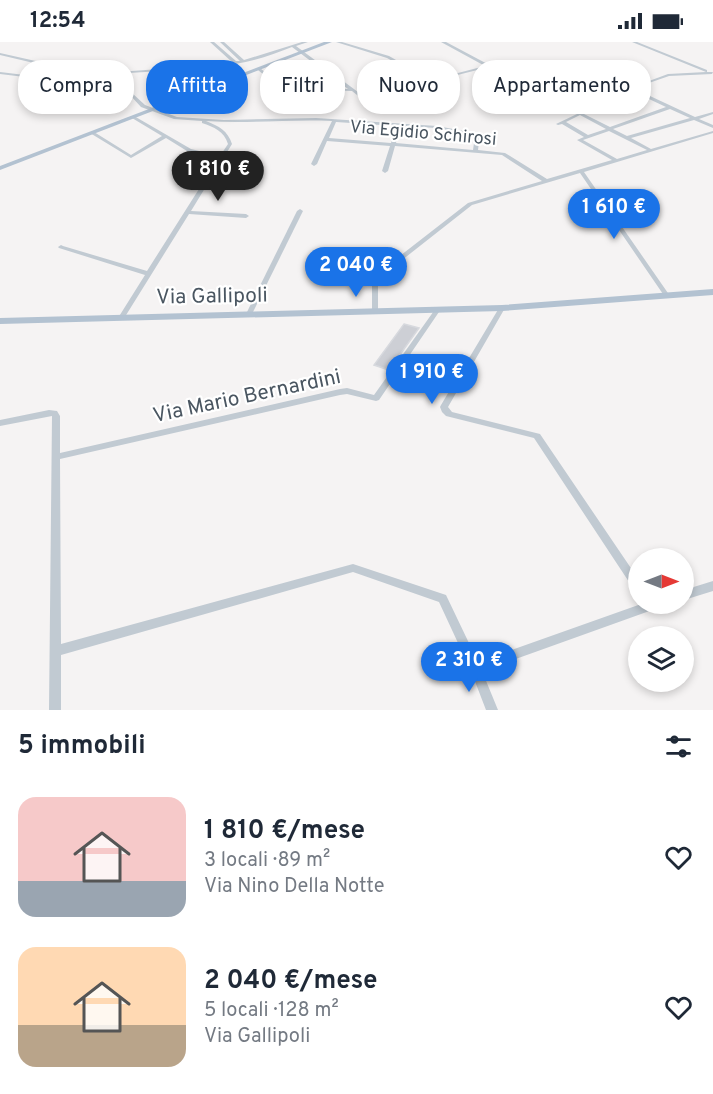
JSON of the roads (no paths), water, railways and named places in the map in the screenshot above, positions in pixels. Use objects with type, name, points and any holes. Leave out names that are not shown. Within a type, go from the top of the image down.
[{"type":"main road","points":[[248,73],[329,42]]},
{"type":"main road","points":[[0,168],[146,112]]},
{"type":"main road","name":"Via Gallipoli","points":[[0,321],[502,308],[713,292]]},
{"type":"street","points":[[212,42],[232,60]]},
{"type":"street","points":[[222,42],[242,60]]},
{"type":"street","points":[[279,42],[285,48]]},
{"type":"street","points":[[246,60],[306,42]]},
{"type":"street","points":[[338,42],[388,57],[430,81],[472,70]]},
{"type":"street","points":[[443,42],[478,60]]},
{"type":"street","points":[[634,42],[712,73]]},
{"type":"street","points":[[293,46],[357,92]]},
{"type":"street","points":[[0,54],[26,60]]},
{"type":"street","points":[[0,73],[18,75]]},
{"type":"street","points":[[651,82],[673,74],[712,73]]},
{"type":"street","points":[[345,90],[354,90]]},
{"type":"street","points":[[651,98],[713,129]]},
{"type":"street","points":[[615,160],[579,140],[670,107]]},
{"type":"street","points":[[626,138],[713,113]]},
{"type":"street","points":[[121,318],[230,144],[230,140],[218,127],[163,114]]},
{"type":"street","points":[[588,137],[560,123],[580,114],[650,150]]},
{"type":"street","points":[[134,117],[189,150],[222,158]]},
{"type":"street","points":[[191,120],[334,121],[437,127],[478,135],[475,151]]},
{"type":"street","points":[[218,127],[224,121]]},
{"type":"street","points":[[314,164],[334,121]]},
{"type":"street","points":[[385,171],[399,125]]},
{"type":"street","points":[[375,311],[375,282],[380,274],[470,204],[713,129]]},
{"type":"street","points":[[92,133],[131,158],[166,136]]},
{"type":"street","name":"Via Egidio Schirosi","points":[[326,139],[503,154],[546,181]]},
{"type":"street","points":[[581,171],[667,296]]},
{"type":"street","points":[[249,314],[300,211]]},
{"type":"street","points":[[188,212],[246,216]]},
{"type":"street","points":[[230,223],[234,215]]},
{"type":"street","points":[[61,247],[149,274]]},
{"type":"street","points":[[502,308],[444,407],[445,410],[449,414],[537,436],[628,572]]},
{"type":"street","name":"Via Mario Bernardini","points":[[55,457],[340,392],[347,391],[376,398],[438,309]]},
{"type":"street","points":[[0,423],[54,413],[55,710]]},
{"type":"street","points":[[56,651],[353,568],[442,598],[492,710]]},
{"type":"street","points":[[694,592],[713,586]]},
{"type":"street","points":[[475,668],[628,613]]}]
